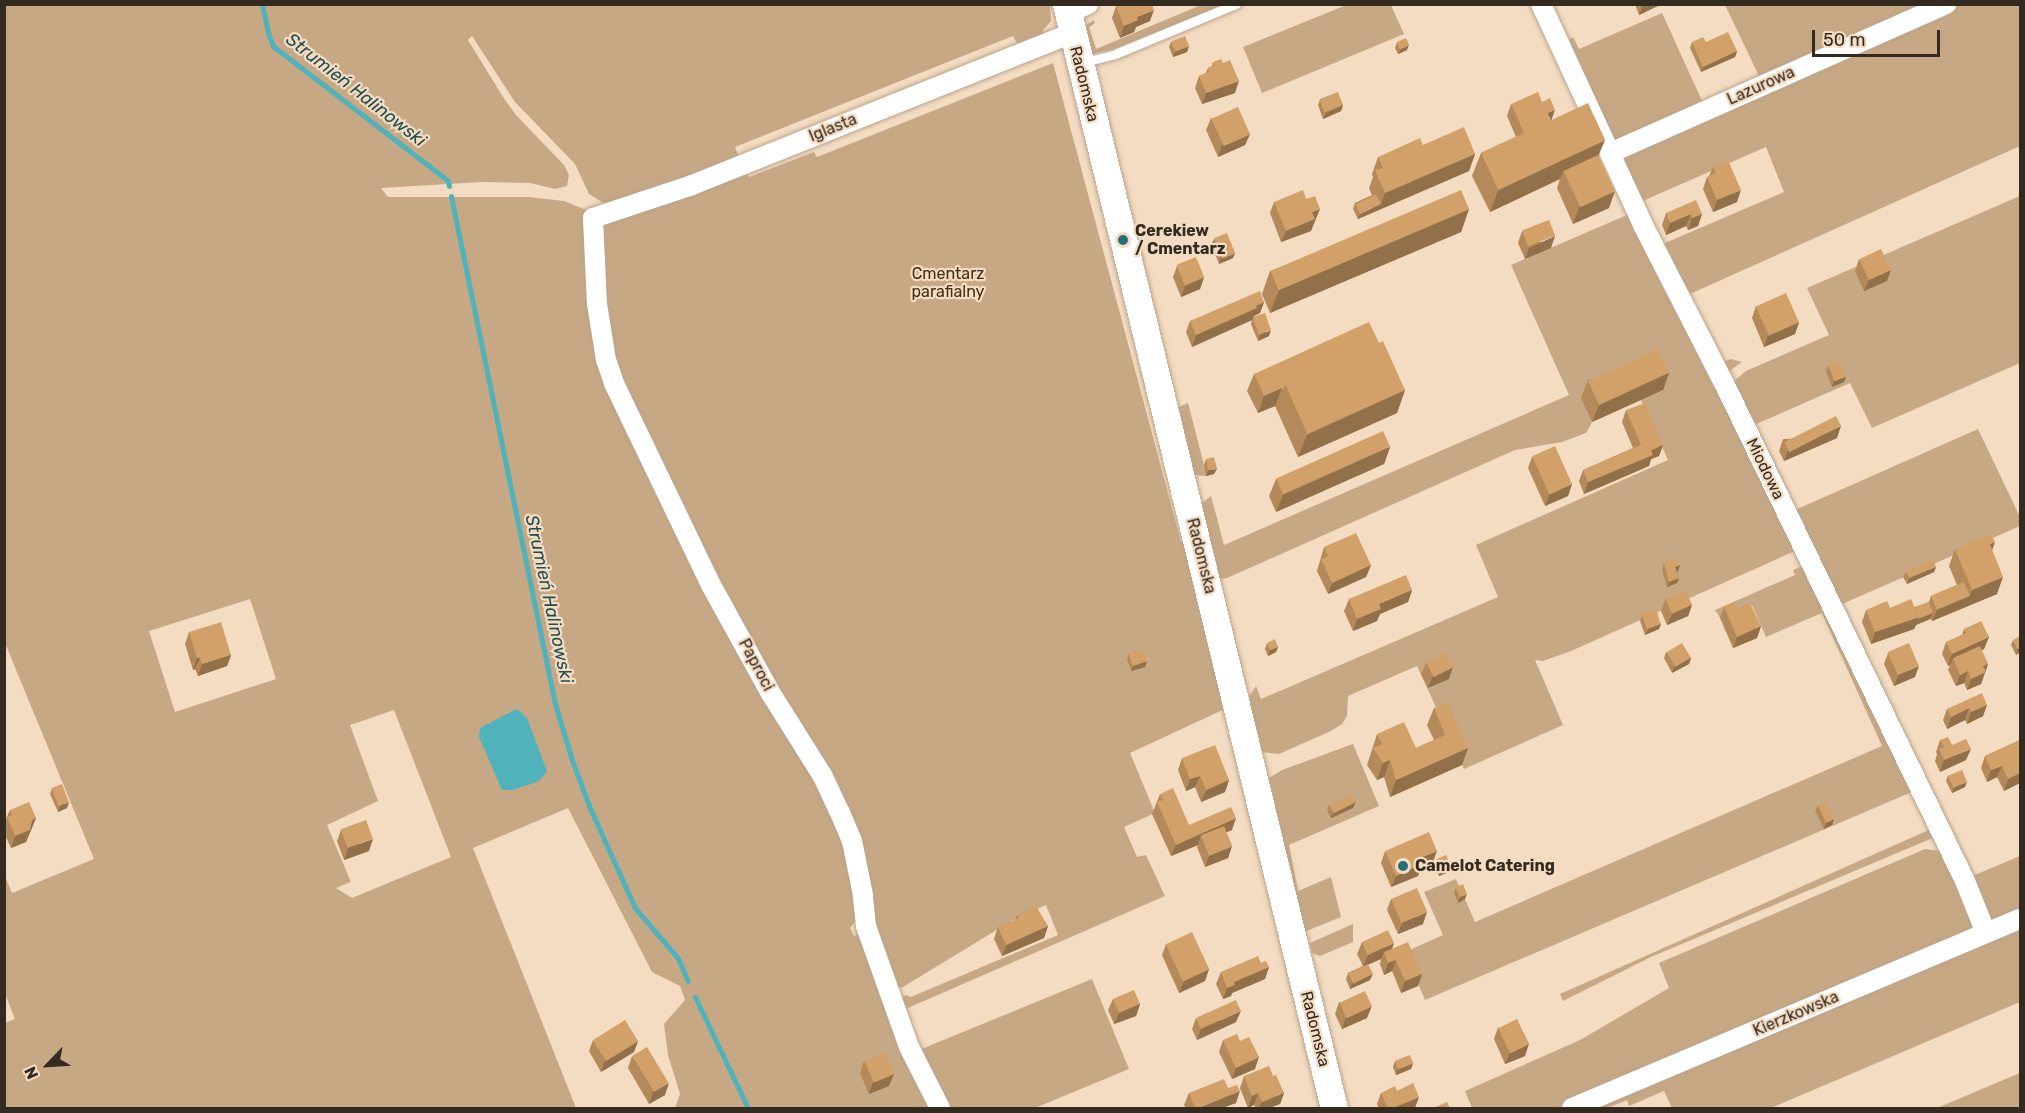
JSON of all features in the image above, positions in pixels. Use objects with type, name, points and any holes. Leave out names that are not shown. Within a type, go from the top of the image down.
[{"type":"street","name":"Miodowa","points":[[1541,4],[1610,153],[1965,881],[1986,933]]},
{"type":"street","name":"Lazurowa","points":[[1610,153],[1946,4]]},
{"type":"street","name":"Radomska","points":[[1073,14],[1079,63],[1334,1108]]},
{"type":"street","name":"Iglasta","points":[[592,218],[692,185],[1073,14]]},
{"type":"street","name":"Paproci","points":[[592,218],[597,304],[606,360],[614,383],[711,585],[770,692],[822,776],[839,811],[852,841],[863,895],[866,926],[909,1047],[940,1108]]},
{"type":"street","name":"Kierzkowska","points":[[1572,1108],[2020,919]]},
{"type":"lane","points":[[1079,63],[1115,54],[1236,4]]},
{"type":"green space","points":[[1349,4],[1391,5],[1404,34],[1262,93],[1243,47]]},
{"type":"green space","name":"Cmentarz parafialny","points":[[5,5],[1050,5],[1051,21],[1043,30],[1045,37],[1019,47],[1013,36],[735,147],[740,159],[610,207],[589,194],[575,164],[515,102],[472,36],[468,40],[503,97],[516,115],[564,165],[569,175],[567,186],[555,189],[530,183],[482,182],[381,188],[388,197],[529,197],[564,201],[586,210],[587,254],[602,371],[690,556],[768,696],[774,688],[620,388],[608,344],[599,237],[603,226],[744,169],[749,177],[814,152],[817,157],[1053,63],[1181,542],[1186,541],[1229,707],[1130,753],[1155,813],[1124,827],[1137,857],[1146,855],[1165,896],[901,1011],[898,1002],[906,995],[911,997],[1058,935],[1046,905],[1013,920],[903,987],[893,988],[873,935],[865,890],[854,886],[858,918],[850,928],[854,936],[864,932],[907,1055],[1092,979],[1129,1069],[1035,1108],[675,1108],[680,1094],[668,1055],[664,1024],[685,1000],[680,986],[652,972],[568,808],[473,848],[576,1108],[5,1108],[4,1023],[15,1019],[5,994],[5,876],[12,893],[94,859],[5,643]],"holes":[[[250,599],[276,679],[175,712],[149,631]],[[394,710],[451,857],[352,898],[336,888],[351,882],[327,825],[378,801],[350,725]]]},
{"type":"green space","points":[[1201,5],[1223,5],[1114,49],[1090,54],[1083,27],[1094,20],[1095,23],[1089,27],[1096,49]]},
{"type":"green space","points":[[1725,5],[1921,5],[1759,76]]},
{"type":"green space","points":[[1958,5],[2020,5],[2020,146],[1690,294],[1723,362],[1731,359],[1742,362],[1728,372],[1658,246],[1784,192],[1766,147],[1638,203],[1622,157],[1625,151]]},
{"type":"green space","points":[[1662,13],[1703,103],[1613,142],[1565,43],[1573,37],[1579,49]]},
{"type":"green space","points":[[2020,196],[2020,363],[1872,428],[1850,383],[1754,425],[1733,382],[1746,371],[1829,335],[1807,288]]},
{"type":"green space","points":[[1630,207],[1795,551],[1571,651],[1543,661],[1535,660],[1563,725],[1464,769],[1417,666],[1348,696],[1347,716],[1342,724],[1331,731],[1279,754],[1262,752],[1249,697],[1256,686],[1261,699],[1498,597],[1476,545],[1668,460],[1641,400],[1663,390],[1582,398],[1592,422],[1586,433],[1562,442],[1515,450],[1227,578],[1220,579],[1201,504],[1211,496],[1224,545],[1569,395],[1511,265],[1627,215],[1625,209]]},
{"type":"green space","points":[[1188,403],[1206,476],[1194,475],[1177,408]]},
{"type":"green space","points":[[1978,429],[2020,517],[2020,526],[1840,605],[1795,510]]},
{"type":"green space","points":[[1806,567],[1914,791],[1425,1000],[1405,952],[1443,935],[1424,892],[1456,879],[1475,922],[1882,746],[1822,613],[1766,637],[1752,605],[1720,618],[1715,610],[1795,575],[1793,570]]},
{"type":"green space","points":[[1353,744],[1379,806],[1289,845],[1298,891],[1331,877],[1341,917],[1304,932],[1269,778],[1282,770]]},
{"type":"green space","points":[[1931,829],[1935,837],[1651,957],[1563,1001],[1560,994]]},
{"type":"green space","points":[[1925,849],[1940,851],[1973,917],[1971,928],[1965,936],[1561,1108],[1472,1108],[1465,1091],[1580,1040],[1669,988],[1659,963]]},
{"type":"green space","points":[[2020,856],[2020,914],[1999,922],[1989,920],[1970,877]]},
{"type":"green space","points":[[1353,924],[1353,942],[1320,956],[1312,953],[1310,943]]},
{"type":"green space","points":[[2020,927],[2020,1002],[1771,1108],[1672,1108],[1664,1091],[1629,1106],[1627,1100],[1607,1108],[1592,1108]]},
{"type":"green space","points":[[2020,1073],[2020,1108],[1937,1108]]},
{"type":"water","points":[[517,709],[527,718],[547,771],[540,780],[531,784],[512,790],[502,790],[479,737],[480,728]]},
{"type":"building","points":[[1152,4],[1154,10],[1137,17],[1138,20],[1124,26],[1116,6]]},
{"type":"building","points":[[1728,32],[1737,51],[1703,67],[1692,42],[1703,37],[1706,42]]},
{"type":"building","points":[[1185,36],[1189,46],[1175,52],[1171,42]]},
{"type":"building","points":[[1406,38],[1409,45],[1400,49],[1397,42]]},
{"type":"building","points":[[1221,59],[1223,63],[1230,60],[1239,81],[1206,93],[1199,76],[1209,72],[1208,68],[1215,65],[1213,62]]},
{"type":"building","points":[[1338,92],[1343,105],[1324,112],[1319,99]]},
{"type":"building","points":[[1538,92],[1542,102],[1550,98],[1555,110],[1547,113],[1550,121],[1524,133],[1511,104]]},
{"type":"building","points":[[1588,103],[1605,140],[1498,190],[1481,153]]},
{"type":"building","points":[[1238,107],[1250,134],[1224,146],[1212,119]]},
{"type":"building","points":[[1464,127],[1475,154],[1385,193],[1375,170],[1383,168],[1378,157],[1420,138],[1423,145]]},
{"type":"building","points":[[1598,155],[1615,191],[1580,207],[1564,171]]},
{"type":"building","points":[[1728,160],[1741,190],[1717,200],[1707,177],[1716,173],[1713,167]]},
{"type":"building","points":[[1303,190],[1306,199],[1315,196],[1320,209],[1312,212],[1315,219],[1286,231],[1274,202]]},
{"type":"building","points":[[1461,190],[1469,209],[1279,290],[1270,271]]},
{"type":"building","points":[[1376,194],[1381,204],[1361,214],[1356,204]]},
{"type":"building","points":[[1696,200],[1702,214],[1692,218],[1691,214],[1670,223],[1666,213]]},
{"type":"building","points":[[1549,220],[1555,236],[1528,246],[1522,230]]},
{"type":"building","points":[[1227,233],[1235,253],[1222,259],[1214,238]]},
{"type":"building","points":[[1881,249],[1891,270],[1869,280],[1859,259]]},
{"type":"building","points":[[1196,257],[1204,277],[1185,285],[1177,265]]},
{"type":"building","points":[[1260,291],[1264,302],[1256,306],[1257,308],[1196,335],[1190,321]]},
{"type":"building","points":[[1786,293],[1799,322],[1769,336],[1756,306]]},
{"type":"building","points":[[1265,313],[1271,330],[1259,334],[1253,317]]},
{"type":"building","points":[[1369,322],[1379,343],[1285,385],[1283,391],[1282,388],[1264,396],[1254,374]]},
{"type":"building","points":[[1383,341],[1405,390],[1307,434],[1285,385]]},
{"type":"building","points":[[1658,349],[1669,373],[1599,405],[1588,382]]},
{"type":"building","points":[[1839,360],[1846,377],[1835,381],[1828,364]]},
{"type":"building","points":[[1645,403],[1663,445],[1651,450],[1653,455],[1588,482],[1583,470],[1641,445],[1626,410]]},
{"type":"building","points":[[1836,416],[1841,426],[1789,452],[1784,442]]},
{"type":"building","points":[[1383,431],[1390,447],[1283,494],[1276,479]]},
{"type":"building","points":[[1555,446],[1572,484],[1549,495],[1532,456]]},
{"type":"building","points":[[1214,457],[1217,469],[1208,470],[1206,459]]},
{"type":"building","points":[[1356,533],[1371,565],[1332,583],[1321,559],[1328,556],[1324,547]]},
{"type":"building","points":[[1991,534],[1995,542],[1990,544],[2003,577],[1972,590],[1955,549]]},
{"type":"building","points":[[1677,558],[1680,565],[1675,567],[1679,578],[1669,582],[1664,563]]},
{"type":"building","points":[[1933,559],[1936,567],[1909,578],[1906,572]]},
{"type":"building","points":[[1406,575],[1412,590],[1379,604],[1381,609],[1357,619],[1349,599]]},
{"type":"building","points":[[1964,582],[1970,596],[1937,610],[1931,596]]},
{"type":"building","points":[[1686,591],[1692,605],[1672,613],[1666,600]]},
{"type":"building","points":[[1911,599],[1919,617],[1875,632],[1866,610],[1887,601],[1890,608]]},
{"type":"building","points":[[1734,602],[1737,609],[1750,603],[1761,626],[1737,637],[1724,607]]},
{"type":"building","points":[[1929,602],[1933,613],[1918,619],[1915,607]]},
{"type":"building","points":[[1656,609],[1661,624],[1647,629],[1642,614]]},
{"type":"building","points":[[1981,621],[1989,637],[1952,654],[1946,642],[1966,633],[1964,629]]},
{"type":"building","points":[[221,622],[231,655],[202,664],[200,658],[197,658],[189,632]]},
{"type":"building","points":[[2020,636],[2020,648],[2018,649],[2013,640]]},
{"type":"building","points":[[1275,639],[1278,647],[1270,650],[1267,643]]},
{"type":"building","points":[[1682,643],[1691,658],[1675,667],[1667,652]]},
{"type":"building","points":[[1909,643],[1919,666],[1898,675],[1888,652]]},
{"type":"building","points":[[1980,646],[1988,664],[1983,666],[1986,672],[1971,679],[1968,671],[1960,675],[1953,658]]},
{"type":"building","points":[[1143,649],[1147,661],[1133,666],[1129,654]]},
{"type":"building","points":[[1446,653],[1453,667],[1434,677],[1426,663]]},
{"type":"building","points":[[1982,693],[1987,705],[1971,712],[1969,708],[1951,717],[1947,709]]},
{"type":"building","points":[[1448,702],[1468,748],[1396,780],[1390,760],[1383,763],[1373,748],[1382,744],[1377,734],[1404,722],[1416,748],[1445,735],[1434,708]]},
{"type":"building","points":[[1948,737],[1952,745],[1966,739],[1971,749],[1944,760],[1939,749],[1944,747],[1940,740]]},
{"type":"building","points":[[2020,740],[2020,773],[2008,779],[2002,766],[1991,770],[1985,756]]},
{"type":"building","points":[[1215,745],[1229,780],[1206,790],[1200,776],[1190,779],[1182,758]]},
{"type":"building","points":[[1962,770],[1967,782],[1953,788],[1948,776]]},
{"type":"building","points":[[62,784],[69,802],[59,806],[52,788]]},
{"type":"building","points":[[1173,788],[1189,825],[1231,807],[1236,818],[1176,845],[1157,802],[1163,800],[1160,794]]},
{"type":"building","points":[[1352,794],[1356,802],[1334,813],[1330,805]]},
{"type":"building","points":[[1826,801],[1834,819],[1826,823],[1818,805]]},
{"type":"building","points":[[29,802],[36,818],[32,820],[30,830],[15,836],[7,817],[12,815],[10,810]]},
{"type":"building","points":[[366,820],[373,839],[347,848],[341,829]]},
{"type":"building","points":[[1224,826],[1232,846],[1209,856],[1201,835]]},
{"type":"building","points":[[1429,832],[1437,851],[1419,858],[1422,864],[1396,876],[1385,851]]},
{"type":"building","points":[[1446,855],[1451,866],[1442,870],[1437,859]]},
{"type":"building","points":[[1463,884],[1467,894],[1460,897],[1456,887]]},
{"type":"building","points":[[1417,888],[1427,912],[1401,923],[1391,899]]},
{"type":"building","points":[[1036,906],[1048,926],[1006,945],[998,927],[1019,918],[1017,915]]},
{"type":"building","points":[[1388,930],[1394,943],[1368,955],[1362,942]]},
{"type":"building","points":[[1192,932],[1209,969],[1183,981],[1166,944]]},
{"type":"building","points":[[1408,942],[1422,974],[1405,981],[1396,960],[1388,963],[1384,952]]},
{"type":"building","points":[[1258,956],[1261,963],[1266,961],[1269,967],[1234,982],[1235,985],[1227,988],[1221,972]]},
{"type":"building","points":[[1368,964],[1373,974],[1353,984],[1348,974]]},
{"type":"building","points":[[1134,990],[1140,1004],[1119,1013],[1113,999]]},
{"type":"building","points":[[1365,991],[1372,1006],[1347,1018],[1340,1003]]},
{"type":"building","points":[[1236,1000],[1241,1011],[1201,1029],[1196,1018]]},
{"type":"building","points":[[1517,1019],[1529,1044],[1510,1053],[1498,1028]]},
{"type":"building","points":[[625,1020],[638,1041],[606,1061],[593,1040]]},
{"type":"building","points":[[1237,1034],[1240,1041],[1249,1037],[1259,1057],[1236,1068],[1223,1040]]},
{"type":"building","points":[[647,1047],[669,1083],[654,1092],[632,1056]]},
{"type":"building","points":[[885,1053],[894,1074],[874,1083],[865,1062]]},
{"type":"building","points":[[1410,1055],[1413,1063],[1398,1069],[1395,1061]]},
{"type":"building","points":[[1269,1066],[1284,1093],[1262,1102],[1258,1093],[1252,1096],[1244,1076]]},
{"type":"building","points":[[1224,1079],[1228,1088],[1237,1085],[1240,1091],[1195,1108],[1189,1093]]},
{"type":"building","points":[[1413,1083],[1419,1097],[1388,1108],[1381,1093],[1395,1086],[1397,1091]]},
{"type":"building","points":[[1447,1102],[1450,1108],[1433,1108]]},
{"type":"waterway","name":"Strumień Halinowski","points":[[262,4],[273,46],[448,181],[449,186]]},
{"type":"waterway","name":"Strumień Halinowski","points":[[451,196],[555,704],[589,806],[635,908],[678,958],[688,981]]},
{"type":"waterway","name":"Strumień Halinowski","points":[[695,997],[748,1108]]},
{"type":"place","name":"Cerekiew / Cmentarz","points":[[1123,240]]},
{"type":"place","name":"Camelot Catering","points":[[1403,866]]}]
